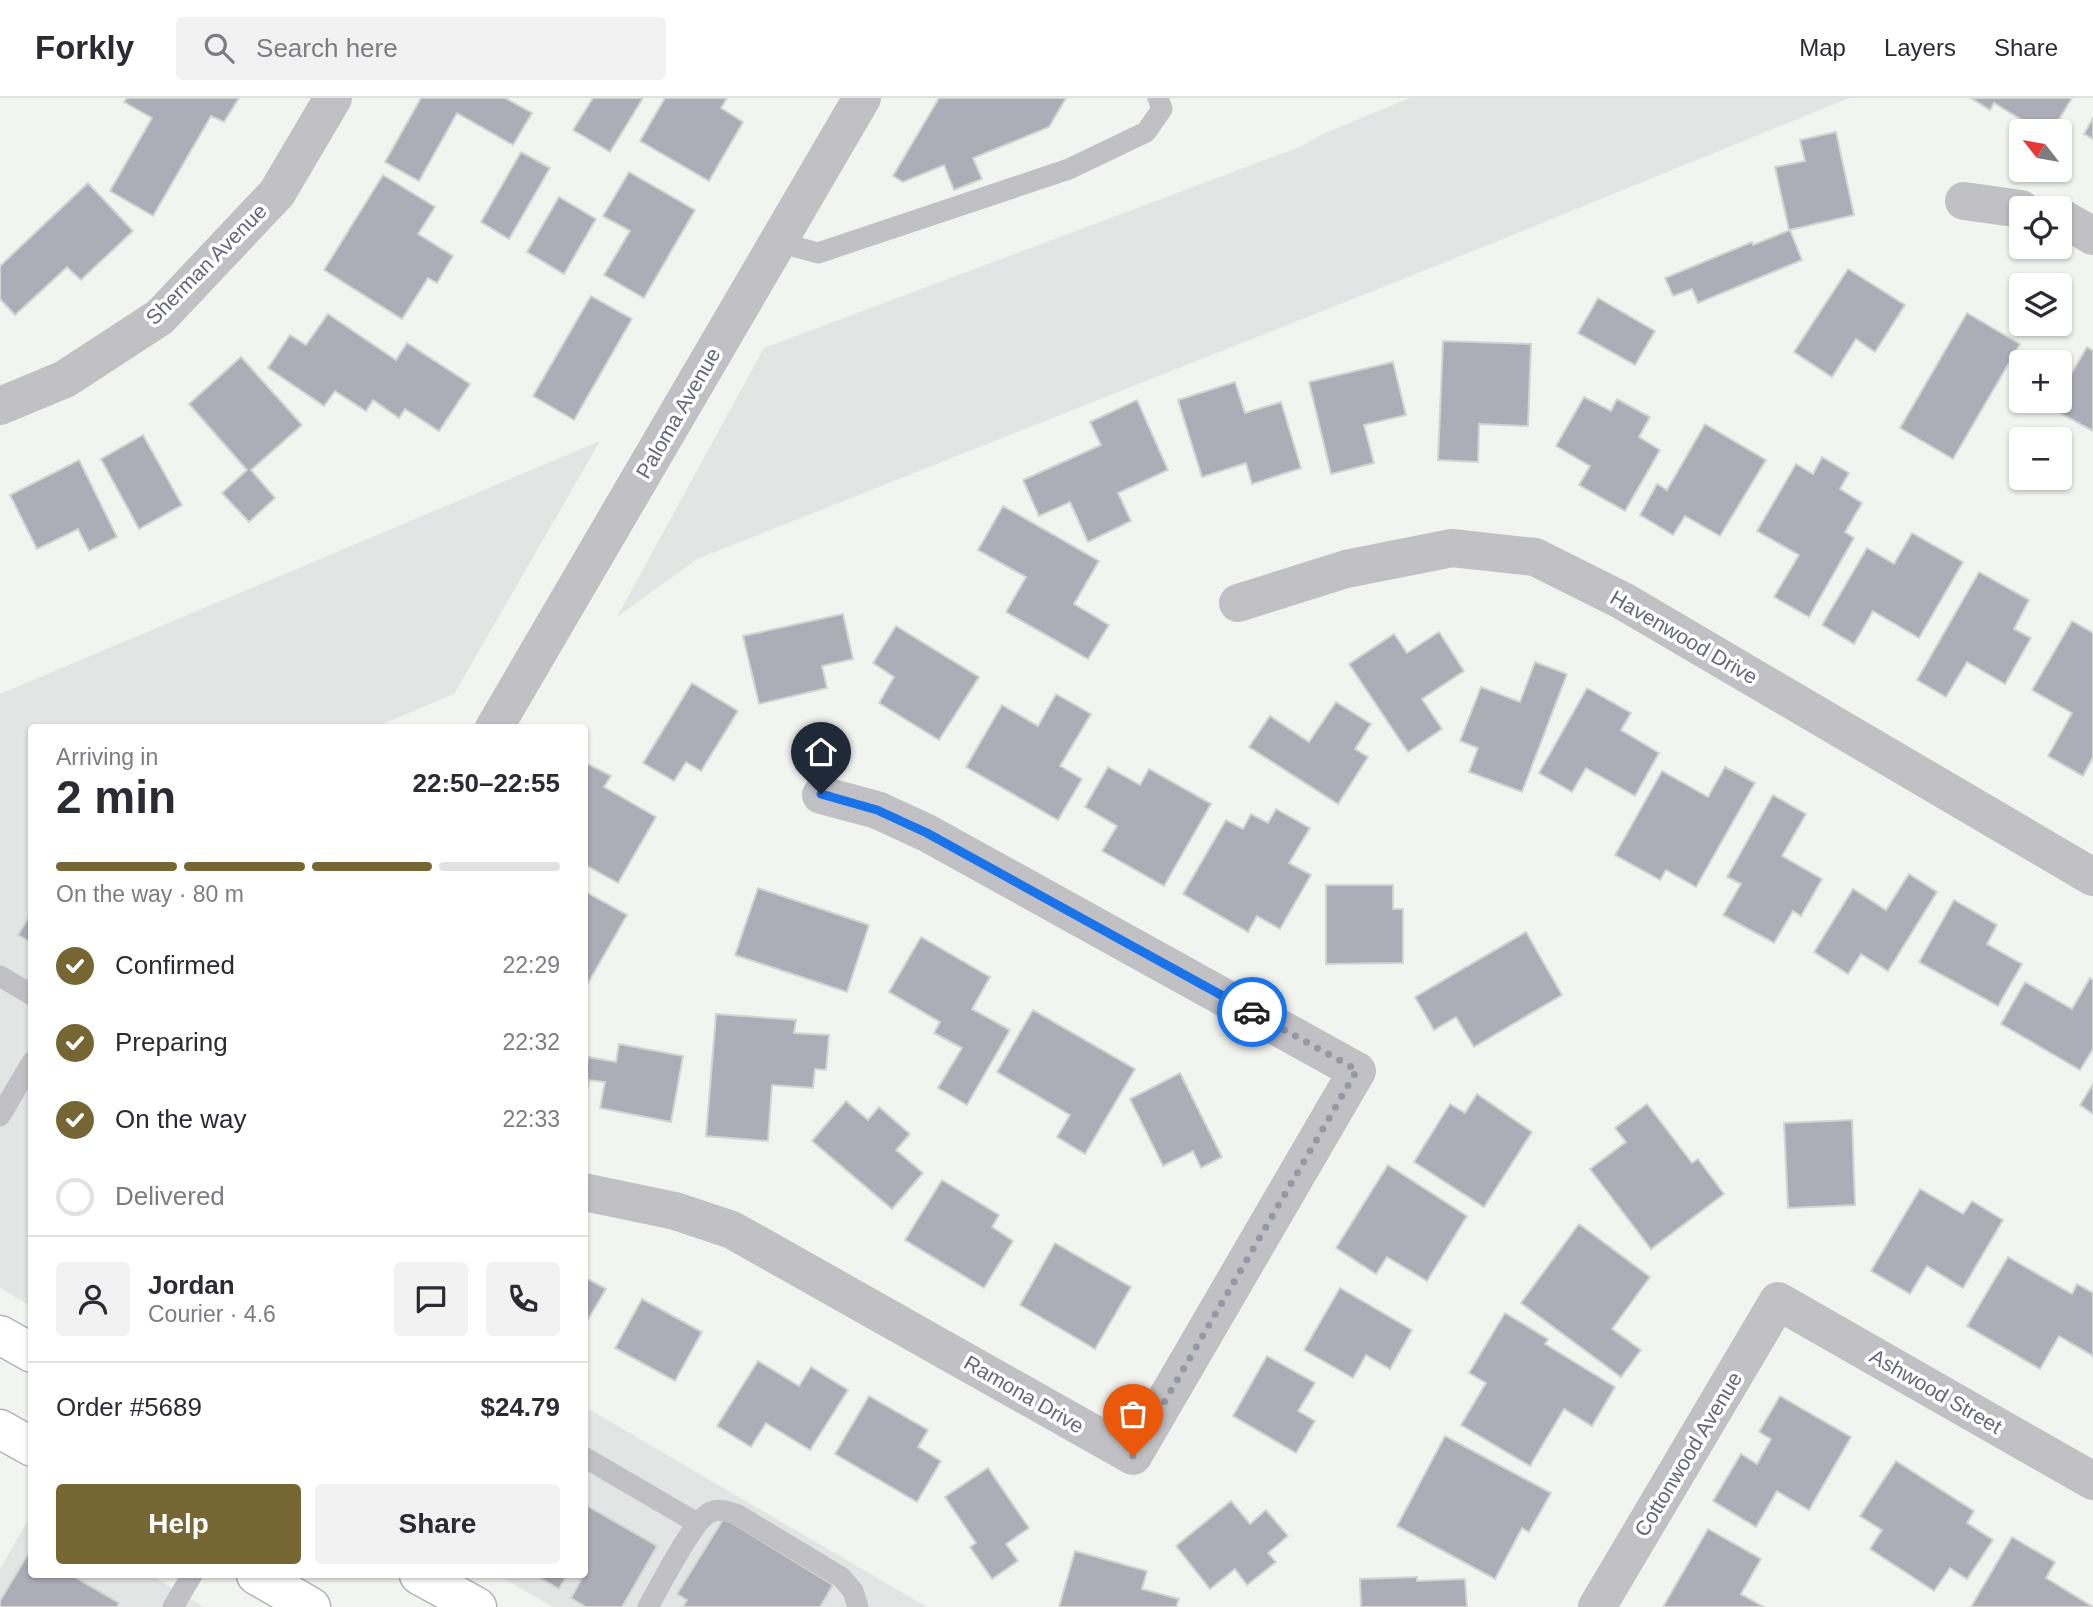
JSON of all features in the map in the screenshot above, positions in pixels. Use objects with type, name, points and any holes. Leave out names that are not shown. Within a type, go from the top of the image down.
[{"type":"main road","points":[[0,1335],[28,1351]]},
{"type":"main road","points":[[0,1429],[28,1445]]},
{"type":"main road","points":[[261,1578],[312,1607]]},
{"type":"main road","points":[[424,1578],[477,1607]]},
{"type":"street","name":"Sherman Avenue","points":[[0,406],[65,379],[160,317],[277,193],[333,98]]},
{"type":"street","name":"Paloma Avenue","points":[[496,724],[862,98]]},
{"type":"street","points":[[1964,201],[2009,207]]},
{"type":"street","points":[[2072,225],[2093,236]]},
{"type":"street","name":"Havenwood Drive","points":[[1238,603],[1346,569],[1452,548],[1535,557],[1623,601],[2093,877]]},
{"type":"street","name":"Ramona Drive","points":[[588,1193],[675,1211],[732,1230],[1133,1456],[1357,1070],[927,833],[877,810],[821,794]]},
{"type":"street","name":"Ashwood Street","points":[[1778,1301],[2093,1481]]},
{"type":"street","name":"Cottonwood Avenue","points":[[1597,1607],[1778,1301]]},
{"type":"lane","points":[[778,242],[818,253],[1069,169],[1146,132],[1162,109],[1158,98]]},
{"type":"lane","points":[[0,976],[28,993]]},
{"type":"lane","points":[[0,1116],[28,1069]]},
{"type":"lane","points":[[588,1459],[697,1523]]},
{"type":"lane","points":[[648,1607],[697,1523],[710,1512],[723,1510],[738,1515],[841,1577],[853,1591],[858,1607]]},
{"type":"lane","points":[[173,1607],[190,1578]]},
{"type":"shaded area","points":[[1410,98],[1849,98],[1446,262],[697,559],[617,617],[764,348],[1302,146],[1323,134]]},
{"type":"shaded area","points":[[600,441],[454,694],[383,724],[28,724],[28,1304],[0,1288],[0,694]]},
{"type":"shaded area","points":[[588,1409],[927,1607],[553,1607],[503,1578],[588,1578]]},
{"type":"shaded area","points":[[28,1520],[28,1578],[156,1578],[204,1607],[0,1607],[0,1569]]},
{"type":"building","points":[[127,98],[239,98],[224,122],[211,116],[153,216],[110,191],[152,118],[124,102]]},
{"type":"building","points":[[421,98],[505,98],[532,113],[513,145],[457,113],[419,181],[385,162]]},
{"type":"building","points":[[593,98],[643,98],[610,152],[573,130]]},
{"type":"building","points":[[665,98],[727,98],[721,108],[743,122],[709,181],[640,141]]},
{"type":"building","points":[[939,98],[1066,98],[1049,127],[973,158],[982,179],[954,190],[944,165],[903,182],[893,176]]},
{"type":"building","points":[[1971,98],[2072,98],[2059,119],[2020,119],[1994,103],[1990,110]]},
{"type":"building","points":[[2093,118],[2093,139],[2084,134]]},
{"type":"building","points":[[1836,132],[1854,215],[1789,230],[1775,167],[1805,161],[1800,140]]},
{"type":"building","points":[[521,152],[550,168],[509,239],[481,222]]},
{"type":"building","points":[[629,172],[695,210],[644,298],[604,275],[630,231],[603,216]]},
{"type":"building","points":[[383,175],[435,207],[418,234],[453,256],[437,283],[428,278],[402,319],[324,270]]},
{"type":"building","points":[[88,183],[133,231],[81,280],[67,267],[15,315],[0,299],[0,266]]},
{"type":"building","points":[[559,197],[596,219],[564,274],[527,252]]},
{"type":"building","points":[[1790,230],[1802,260],[1698,303],[1692,289],[1673,296],[1665,278],[1752,242],[1753,245]]},
{"type":"building","points":[[1848,269],[1905,305],[1875,352],[1856,339],[1832,377],[1794,352]]},
{"type":"building","points":[[591,296],[632,319],[574,420],[533,396]]},
{"type":"building","points":[[1598,298],[1655,331],[1635,365],[1578,333]]},
{"type":"building","points":[[1967,313],[2020,344],[2017,350],[2009,350],[2009,363],[1953,459],[1900,428]]},
{"type":"building","points":[[328,314],[396,360],[407,343],[470,384],[439,431],[405,409],[399,418],[373,400],[366,411],[335,391],[324,406],[268,368],[290,335],[306,345]]},
{"type":"building","points":[[1443,341],[1531,344],[1528,426],[1479,424],[1478,462],[1438,460]]},
{"type":"building","points":[[2087,347],[2093,351],[2093,431],[2060,413],[2072,413],[2072,373]]},
{"type":"building","points":[[241,357],[302,425],[251,470],[275,498],[249,522],[222,493],[247,470],[189,404]]},
{"type":"building","points":[[1393,362],[1406,415],[1364,425],[1374,463],[1331,474],[1309,382]]},
{"type":"building","points":[[1235,382],[1245,413],[1281,402],[1301,468],[1252,484],[1246,463],[1202,477],[1178,400]]},
{"type":"building","points":[[1584,397],[1611,411],[1617,399],[1650,417],[1639,437],[1660,450],[1625,511],[1579,485],[1590,466],[1556,446]]},
{"type":"building","points":[[1137,400],[1168,470],[1118,493],[1131,521],[1088,542],[1070,502],[1039,516],[1023,480],[1101,445],[1090,422]]},
{"type":"building","points":[[1705,424],[1766,460],[1720,536],[1685,516],[1673,535],[1640,515],[1657,484],[1667,490]]},
{"type":"building","points":[[143,435],[182,505],[139,529],[101,459]]},
{"type":"building","points":[[1822,457],[1849,473],[1840,489],[1862,503],[1845,532],[1854,538],[1809,617],[1774,597],[1799,555],[1757,531],[1796,464],[1813,474]]},
{"type":"building","points":[[79,460],[117,537],[89,551],[78,529],[37,549],[10,495]]},
{"type":"building","points":[[1003,506],[1099,561],[1074,604],[1109,625],[1088,659],[1006,612],[1026,577],[978,550]]},
{"type":"building","points":[[1912,533],[1963,562],[1919,638],[1873,611],[1854,644],[1822,625],[1867,548],[1894,564]]},
{"type":"building","points":[[1979,572],[2029,600],[2014,629],[2031,638],[2005,684],[1967,662],[1946,697],[1917,680]]},
{"type":"building","points":[[843,614],[853,659],[822,666],[827,688],[759,704],[743,636]]},
{"type":"building","points":[[2072,621],[2093,633],[2093,757],[2083,776],[2048,756],[2072,713],[2032,690]]},
{"type":"building","points":[[896,626],[979,677],[939,740],[879,703],[894,677],[873,663]]},
{"type":"building","points":[[1439,632],[1464,671],[1422,699],[1442,729],[1408,752],[1349,664],[1394,634],[1407,653]]},
{"type":"building","points":[[1535,662],[1567,674],[1522,792],[1469,772],[1478,748],[1460,741],[1481,687],[1520,702]]},
{"type":"building","points":[[692,683],[738,711],[701,771],[686,762],[674,781],[643,763]]},
{"type":"building","points":[[1587,688],[1631,713],[1621,730],[1659,753],[1635,796],[1586,768],[1572,792],[1539,773]]},
{"type":"building","points":[[1056,694],[1091,714],[1060,766],[1082,779],[1058,820],[966,767],[1002,705],[1038,726]]},
{"type":"building","points":[[1336,702],[1371,724],[1355,749],[1368,757],[1338,804],[1249,747],[1270,716],[1309,742]]},
{"type":"building","points":[[588,764],[611,776],[604,787],[656,817],[618,883],[588,866]]},
{"type":"building","points":[[1108,767],[1140,785],[1149,769],[1211,804],[1164,886],[1102,851],[1117,826],[1085,807]]},
{"type":"building","points":[[1725,767],[1755,783],[1696,887],[1666,870],[1660,880],[1615,855],[1662,771],[1708,797]]},
{"type":"building","points":[[1773,795],[1806,814],[1782,856],[1822,879],[1801,916],[1793,911],[1774,943],[1723,915],[1741,884],[1727,877]]},
{"type":"building","points":[[1276,809],[1310,828],[1289,863],[1311,875],[1280,929],[1257,916],[1248,932],[1183,894],[1226,820],[1243,829],[1251,814],[1268,823]]},
{"type":"building","points":[[1909,874],[1937,892],[1888,971],[1861,954],[1848,974],[1814,952],[1853,889],[1886,910]]},
{"type":"building","points":[[1326,885],[1393,885],[1393,909],[1403,909],[1403,963],[1326,964]]},
{"type":"building","points":[[758,888],[869,925],[847,992],[735,955]]},
{"type":"building","points":[[588,893],[627,915],[588,983]]},
{"type":"building","points":[[1954,900],[1997,925],[1987,944],[2022,964],[1998,1006],[1919,962]]},
{"type":"building","points":[[28,919],[28,941],[18,935]]},
{"type":"building","points":[[1526,932],[1562,995],[1474,1047],[1456,1017],[1434,1030],[1415,997]]},
{"type":"building","points":[[921,937],[990,977],[972,1009],[1010,1030],[967,1105],[938,1088],[962,1048],[934,1033],[940,1022],[889,992]]},
{"type":"building","points":[[2090,978],[2093,980],[2093,1049],[2080,1070],[2001,1024],[2025,982],[2072,1009]]},
{"type":"building","points":[[1033,1010],[1135,1069],[1085,1154],[1057,1137],[1070,1115],[997,1072]]},
{"type":"building","points":[[716,1014],[796,1020],[794,1033],[829,1035],[826,1070],[815,1069],[813,1088],[772,1085],[768,1141],[706,1136]]},
{"type":"building","points":[[619,1044],[683,1056],[671,1122],[600,1108],[605,1082],[589,1080],[588,1087],[588,1057],[616,1062]]},
{"type":"building","points":[[1180,1073],[1222,1157],[1201,1168],[1193,1151],[1163,1166],[1130,1099]]},
{"type":"building","points":[[2093,1084],[2093,1114],[2080,1105]]},
{"type":"building","points":[[1477,1094],[1532,1132],[1484,1207],[1414,1162],[1450,1104],[1465,1113]]},
{"type":"building","points":[[846,1101],[868,1120],[879,1107],[910,1134],[896,1150],[923,1173],[892,1209],[812,1141]]},
{"type":"building","points":[[1647,1104],[1692,1163],[1698,1159],[1724,1194],[1651,1249],[1590,1169],[1626,1142],[1615,1128]]},
{"type":"building","points":[[1852,1120],[1855,1205],[1788,1208],[1784,1123]]},
{"type":"building","points":[[1388,1165],[1467,1216],[1427,1281],[1387,1257],[1376,1274],[1336,1248]]},
{"type":"building","points":[[942,1180],[999,1215],[992,1227],[1013,1241],[984,1288],[905,1240]]},
{"type":"building","points":[[1920,1189],[1963,1214],[1972,1201],[2003,1220],[1963,1288],[1927,1266],[1910,1294],[1871,1271]]},
{"type":"building","points":[[1579,1224],[1650,1277],[1612,1329],[1641,1350],[1621,1377],[1521,1303]]},
{"type":"building","points":[[1055,1243],[1131,1287],[1095,1349],[1020,1305]]},
{"type":"building","points":[[2008,1257],[2072,1294],[2077,1284],[2093,1293],[2093,1356],[2059,1336],[2040,1369],[1967,1326]]},
{"type":"building","points":[[588,1279],[606,1289],[588,1319]]},
{"type":"building","points":[[1340,1288],[1412,1330],[1390,1369],[1366,1355],[1353,1378],[1304,1350]]},
{"type":"building","points":[[642,1299],[702,1332],[675,1381],[615,1348]]},
{"type":"building","points":[[1505,1313],[1548,1339],[1545,1344],[1615,1387],[1592,1426],[1564,1409],[1530,1466],[1461,1425],[1486,1383],[1469,1373]]},
{"type":"building","points":[[1267,1356],[1315,1383],[1298,1411],[1315,1421],[1296,1453],[1233,1416]]},
{"type":"building","points":[[758,1361],[799,1386],[811,1367],[848,1390],[810,1450],[766,1423],[751,1447],[717,1426]]},
{"type":"building","points":[[869,1396],[928,1430],[918,1447],[941,1461],[917,1502],[835,1454]]},
{"type":"building","points":[[1780,1396],[1851,1437],[1809,1510],[1777,1491],[1756,1527],[1713,1501],[1741,1454],[1757,1464],[1771,1439],[1759,1432]]},
{"type":"building","points":[[1445,1436],[1551,1493],[1529,1532],[1522,1528],[1495,1579],[1397,1526]]},
{"type":"building","points":[[1896,1461],[1974,1511],[1967,1523],[1993,1540],[1967,1579],[1950,1568],[1934,1591],[1870,1549],[1882,1530],[1860,1516]]},
{"type":"building","points":[[988,1468],[1029,1528],[1006,1544],[1018,1561],[992,1579],[970,1547],[976,1543],[945,1497]]},
{"type":"building","points":[[1231,1501],[1250,1524],[1266,1510],[1288,1536],[1268,1553],[1276,1562],[1247,1585],[1235,1569],[1210,1589],[1176,1546]]},
{"type":"building","points":[[588,1506],[657,1546],[622,1607],[586,1607],[571,1598],[582,1578],[588,1578]]},
{"type":"building","points":[[724,1518],[833,1585],[820,1607],[683,1607],[687,1600],[677,1594]]},
{"type":"building","points":[[1708,1529],[1761,1559],[1741,1594],[1764,1607],[1663,1607]]},
{"type":"building","points":[[2012,1537],[2055,1562],[2046,1578],[2093,1607],[1971,1607]]},
{"type":"building","points":[[1075,1551],[1147,1571],[1142,1589],[1179,1599],[1176,1607],[1059,1607]]},
{"type":"building","points":[[28,1554],[28,1578],[76,1578],[119,1603],[117,1607],[0,1607],[0,1601]]},
{"type":"building","points":[[1417,1577],[1417,1581],[1465,1579],[1467,1607],[1361,1607],[1360,1579]]},
{"type":"building","points":[[540,1578],[565,1578],[559,1589]]},
{"type":"way so far","points":[[1133,1456],[1357,1070],[1252,1012]]},
{"type":"route","points":[[821,794],[877,810],[927,833],[1252,1012]]}]
